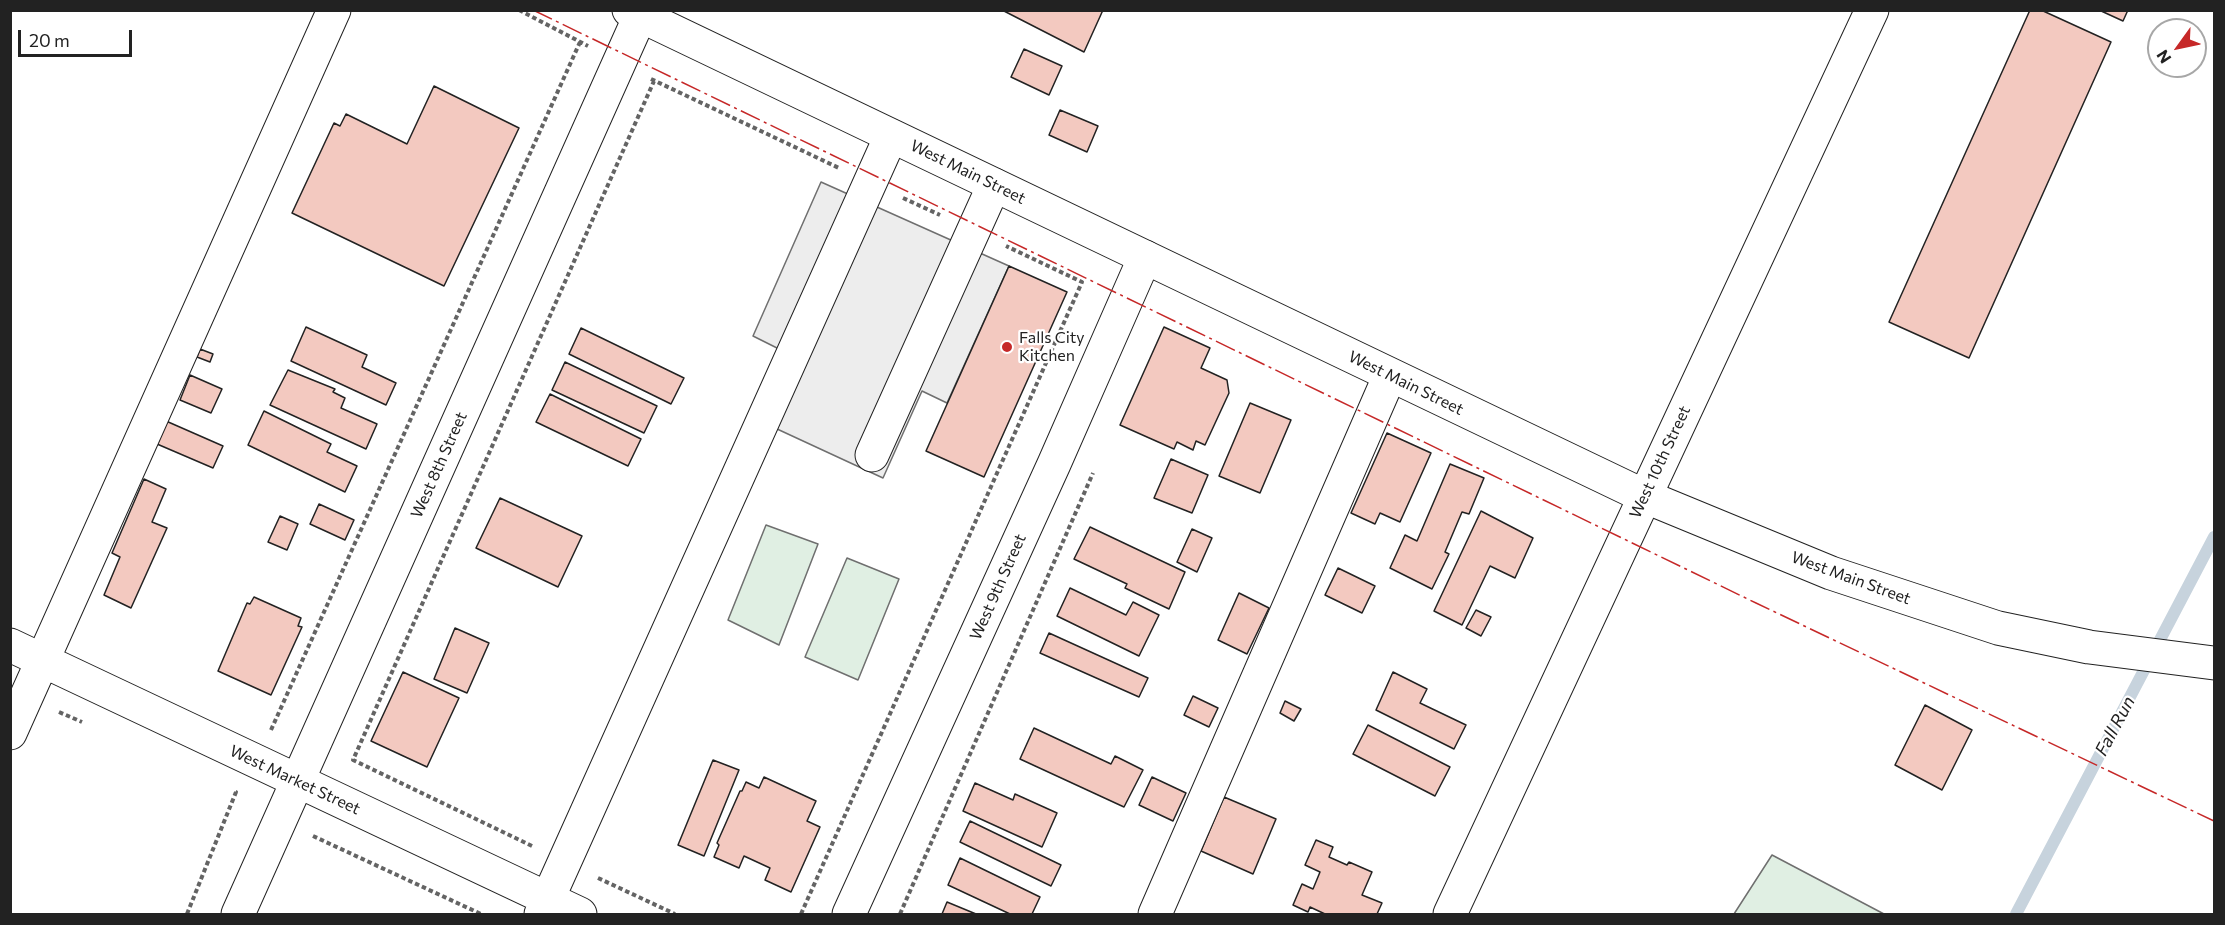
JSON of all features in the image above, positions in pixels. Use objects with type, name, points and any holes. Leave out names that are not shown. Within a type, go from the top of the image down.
[{"type":"street","points":[[10,733],[334,10]]},
{"type":"street","name":"West 10th Street","points":[[1450,915],[1872,10]]},
{"type":"street","name":"West Main Street","points":[[635,13],[1644,496],[1831,573],[1998,628],[2088,647],[2214,663]]},
{"type":"street","name":"West 8th Street","points":[[238,915],[635,13]]},
{"type":"street","points":[[544,907],[891,136]]},
{"type":"street","points":[[872,455],[994,184]]},
{"type":"street","name":"West 9th Street","points":[[849,915],[1049,475],[1145,257]]},
{"type":"street","points":[[1155,915],[1390,375]]},
{"type":"street","name":"West Market Street","points":[[10,645],[298,781],[544,907],[580,915]]},
{"type":"path","points":[[273,725],[580,42]]},
{"type":"path","points":[[654,81],[353,760],[675,915]]},
{"type":"path","points":[[27,698],[89,726]]},
{"type":"path","points":[[225,787],[317,838],[481,915]]},
{"type":"path","points":[[187,915],[236,792]]},
{"type":"green space","points":[[766,525],[818,544],[779,645],[728,620]]},
{"type":"green space","points":[[847,558],[899,579],[858,680],[805,657]]},
{"type":"green space","points":[[1772,855],[1884,914],[1734,914]]},
{"type":"shaded area","points":[[821,182],[1009,266],[947,403],[922,391],[883,478],[749,416],[781,350],[753,336]]},
{"type":"building","points":[[1002,10],[1103,10],[1084,52]]},
{"type":"building","points":[[2030,10],[2041,10],[2111,42],[1969,358],[1889,322]]},
{"type":"building","points":[[2099,10],[2128,10],[2123,21]]},
{"type":"building","points":[[1024,49],[1062,66],[1049,95],[1011,77]]},
{"type":"building","points":[[434,86],[519,128],[444,286],[292,213],[334,123],[340,126],[346,114],[407,144]]},
{"type":"building","points":[[1060,110],[1098,126],[1087,152],[1049,135]]},
{"type":"building","name":"Falls City Kitchen","points":[[1009,266],[1067,292],[984,477],[926,451]]},
{"type":"building","points":[[306,327],[367,355],[362,367],[396,383],[386,405],[291,361]]},
{"type":"building","points":[[1164,327],[1210,348],[1201,368],[1227,380],[1229,393],[1205,445],[1196,441],[1193,450],[1177,442],[1174,449],[1120,425]]},
{"type":"building","points":[[581,328],[684,378],[671,404],[569,354]]},
{"type":"building","points":[[200,349],[213,354],[210,362],[197,357]]},
{"type":"building","points":[[565,362],[657,406],[644,433],[552,390]]},
{"type":"building","points":[[288,370],[335,389],[333,392],[345,398],[341,408],[377,424],[366,449],[270,405]]},
{"type":"building","points":[[190,375],[222,389],[211,413],[180,400]]},
{"type":"building","points":[[550,394],[641,439],[628,466],[536,422]]},
{"type":"building","points":[[1250,403],[1291,420],[1260,493],[1219,476]]},
{"type":"building","points":[[264,411],[331,444],[327,452],[357,466],[345,492],[248,445]]},
{"type":"building","points":[[166,421],[223,446],[213,468],[157,444]]},
{"type":"building","points":[[1387,433],[1431,453],[1400,522],[1380,513],[1375,524],[1351,513]]},
{"type":"building","points":[[1171,459],[1208,475],[1192,513],[1154,498]]},
{"type":"building","points":[[1450,464],[1484,478],[1469,514],[1462,512],[1445,552],[1449,554],[1432,589],[1390,568],[1405,535],[1417,541]]},
{"type":"building","points":[[144,479],[166,489],[152,522],[167,528],[131,608],[104,595],[120,557],[112,553]]},
{"type":"building","points":[[500,498],[582,536],[558,587],[476,548]]},
{"type":"building","points":[[319,504],[354,520],[345,540],[310,524]]},
{"type":"building","points":[[1481,511],[1533,538],[1515,578],[1490,566],[1462,625],[1434,611]]},
{"type":"building","points":[[280,516],[298,524],[287,550],[268,542]]},
{"type":"building","points":[[1090,527],[1185,572],[1169,609],[1125,588],[1127,584],[1074,559]]},
{"type":"building","points":[[1192,529],[1212,538],[1197,572],[1177,562]]},
{"type":"building","points":[[1338,568],[1375,586],[1362,613],[1325,595]]},
{"type":"building","points":[[1070,588],[1126,615],[1133,602],[1159,615],[1139,656],[1057,616]]},
{"type":"building","points":[[1239,593],[1269,608],[1247,654],[1218,640]]},
{"type":"building","points":[[254,597],[301,618],[298,626],[302,627],[271,695],[218,671],[247,603],[250,604]]},
{"type":"building","points":[[1476,610],[1491,617],[1481,636],[1466,628]]},
{"type":"building","points":[[455,628],[489,643],[467,693],[434,679]]},
{"type":"building","points":[[1049,633],[1148,678],[1139,697],[1040,653]]},
{"type":"building","points":[[403,672],[459,698],[427,767],[371,741]]},
{"type":"building","points":[[1393,672],[1427,689],[1420,703],[1466,725],[1454,749],[1376,710]]},
{"type":"building","points":[[1193,696],[1218,708],[1209,727],[1184,715]]},
{"type":"building","points":[[1285,701],[1301,709],[1294,721],[1280,713]]},
{"type":"building","points":[[1925,705],[1972,730],[1942,790],[1895,765]]},
{"type":"building","points":[[1368,725],[1450,767],[1435,796],[1353,754]]},
{"type":"building","points":[[1034,728],[1111,764],[1115,756],[1143,770],[1124,807],[1020,759]]},
{"type":"building","points":[[713,760],[739,770],[704,856],[678,845]]},
{"type":"building","points":[[764,777],[816,801],[807,821],[820,827],[791,892],[765,880],[770,868],[744,856],[739,868],[714,857],[719,845],[717,843],[740,791],[746,782],[759,788]]},
{"type":"building","points":[[1152,777],[1186,793],[1173,821],[1139,805]]},
{"type":"building","points":[[975,783],[1013,800],[1015,794],[1057,813],[1042,847],[963,811]]},
{"type":"building","points":[[1224,797],[1276,819],[1253,874],[1201,851]]},
{"type":"building","points":[[970,821],[1061,865],[1051,886],[960,842]]},
{"type":"building","points":[[1316,840],[1333,847],[1329,857],[1347,865],[1349,862],[1372,872],[1362,895],[1382,903],[1377,914],[1325,914],[1310,907],[1308,912],[1293,905],[1302,884],[1313,889],[1320,872],[1305,865]]},
{"type":"building","points":[[960,858],[1040,897],[1032,914],[1010,914],[948,885]]},
{"type":"building","points":[[947,902],[976,914],[942,914]]},
{"type":"waterway","name":"Fall Run","points":[[2016,914],[2214,537]]},
{"type":"power","points":[[533,10],[1756,603],[2214,821]]},
{"type":"place","name":"Falls City Kitchen","points":[[1007,347]]}]
